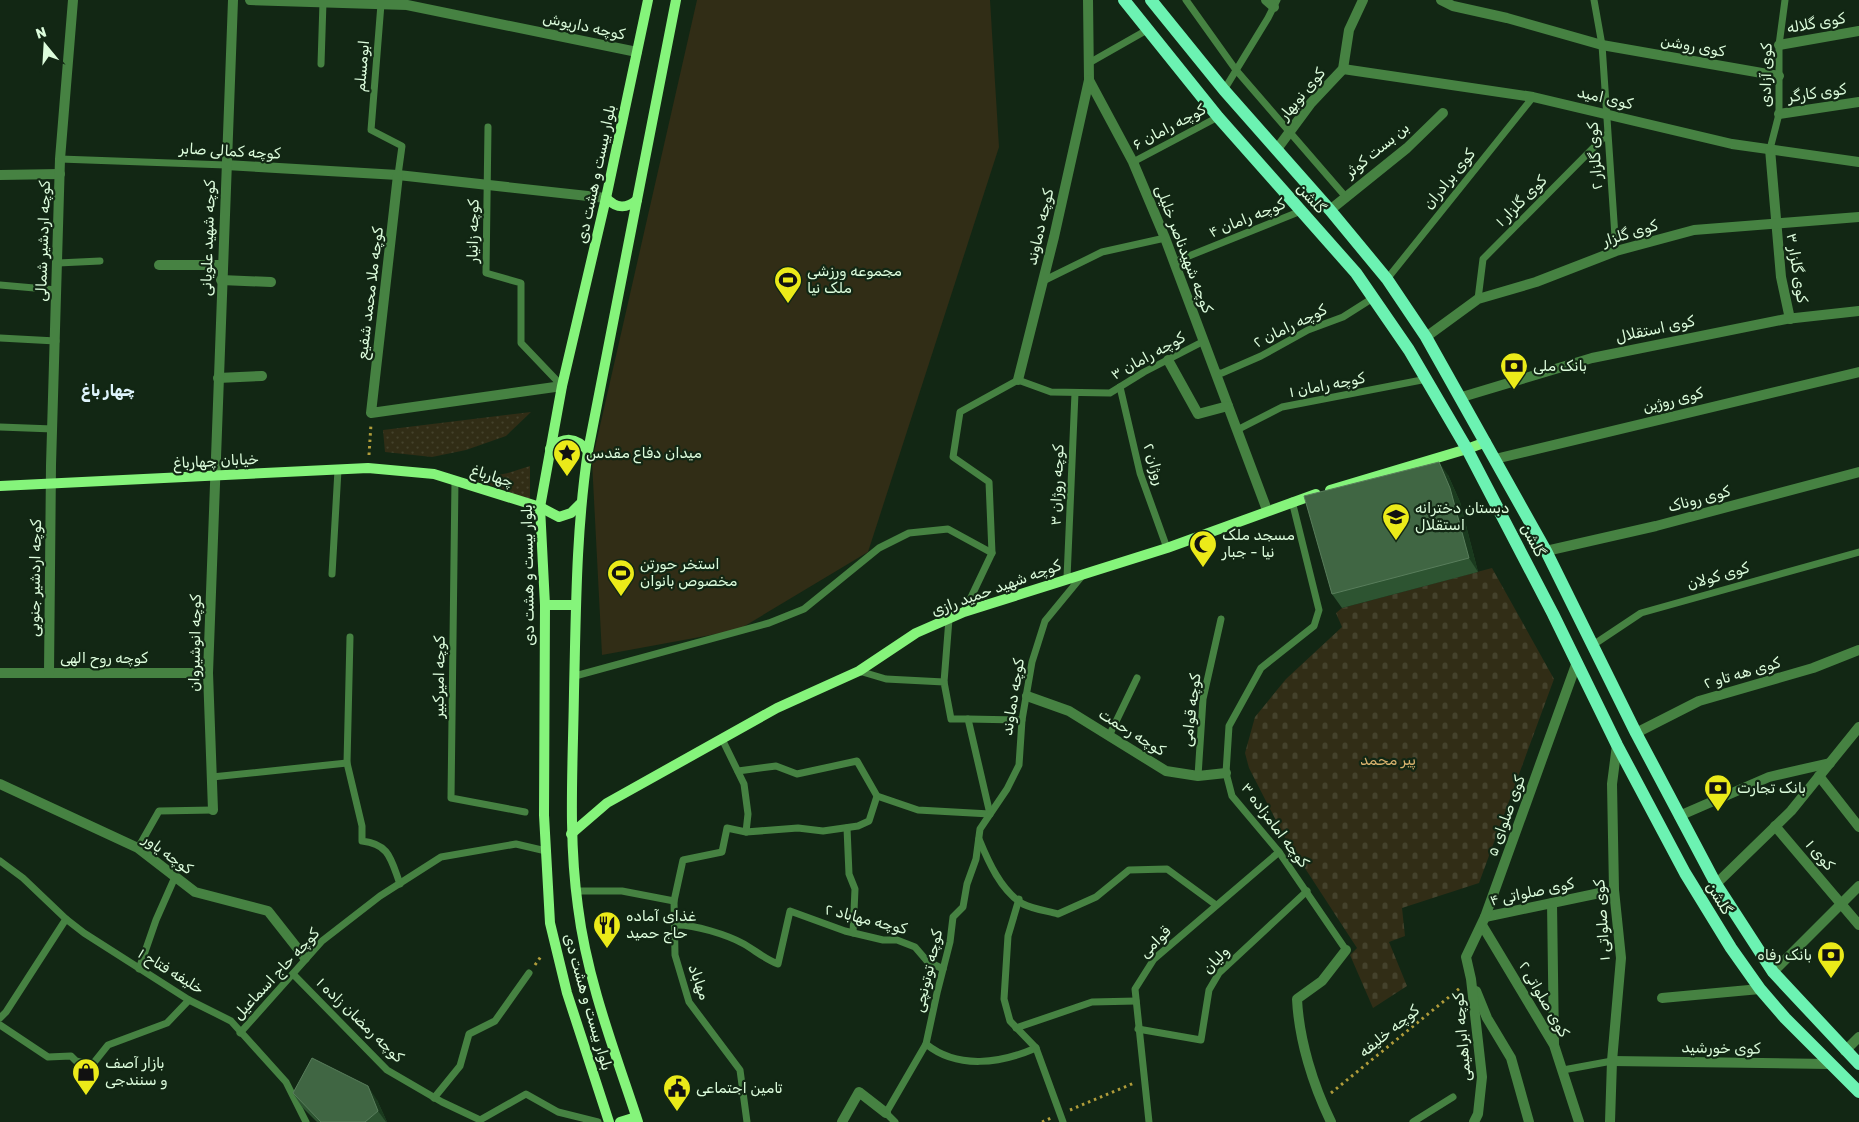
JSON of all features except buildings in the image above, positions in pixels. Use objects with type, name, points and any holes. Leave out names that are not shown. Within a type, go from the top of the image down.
[{"type":"main road","name":"بلوار بیست و هشت دی","points":[[609,1122],[567,993],[550,923],[544,815],[545,605],[540,507],[562,386],[606,198],[648,0]]},
{"type":"main road","name":"بلوار بیست و هشت دی","points":[[637,1120],[593,983],[576,891],[571,834],[576,605],[580,504],[588,451],[676,0]]},
{"type":"main road","name":"گلشن","points":[[1124,0],[1218,116],[1356,273],[1373,298],[1427,380],[1467,449],[1577,662],[1617,745],[1685,873],[1731,948],[1760,989],[1829,1064],[1859,1092]]},
{"type":"main road","name":"گلشن","points":[[1151,0],[1224,90],[1330,210],[1387,279],[1426,336],[1462,397],[1546,552],[1679,816],[1716,884],[1773,972],[1859,1064]]},
{"type":"main road","points":[[606,198],[613,205],[621,208],[630,206],[637,200]]},
{"type":"main road","points":[[550,449],[564,440],[574,439],[582,443],[588,451]]},
{"type":"main road","name":"کوچه شهید حمید رازی","points":[[571,834],[607,804],[722,739],[777,708],[859,670],[916,634],[964,612],[1167,548],[1292,501],[1486,442]]},
{"type":"main road","name":"خیابان چهارباغ","points":[[0,486],[368,468],[434,474]]},
{"type":"main road","name":"چهارباغ","points":[[434,474],[540,507],[559,517],[571,513],[580,504]]},
{"type":"main road","points":[[545,605],[576,605]]},
{"type":"main road","points":[[620,1122],[637,1120]]},
{"type":"street","name":"کوچه اردشیر شمالی","points":[[52,484],[60,159],[73,0]]},
{"type":"street","name":"کوچه شهید علویانی","points":[[215,476],[233,0]]},
{"type":"street","name":"کوچه داریوش","points":[[250,0],[381,4],[407,2],[637,52]]},
{"type":"street","name":"کوچه شهیدناصر خلیلی","points":[[1088,0],[1090,80],[1134,162],[1165,238],[1267,510]]},
{"type":"street","name":"کوی نوبهار","points":[[1277,149],[1311,103],[1344,69],[1349,30],[1363,0]]},
{"type":"street","points":[[1441,0],[1453,6],[1507,18],[1602,45]]},
{"type":"street","name":"کوی گلاله","points":[[1779,45],[1859,31]]},
{"type":"street","name":"کوی روشن","points":[[1602,45],[1779,76]]},
{"type":"street","name":"کوی امید","points":[[1344,69],[1533,97],[1732,144],[1859,162]]},
{"type":"street","name":"کوچه دماوند","points":[[1018,380],[1090,80]]},
{"type":"street","name":"کوی کارگر","points":[[1779,114],[1859,102]]},
{"type":"street","name":"بن بست کوثر","points":[[1330,210],[1407,148],[1443,113]]},
{"type":"street","name":"کوی گلزار ۳","points":[[1770,149],[1781,277],[1790,319]]},
{"type":"street","name":"کوچه کمالی صابر","points":[[226,165],[398,176],[606,198]]},
{"type":"street","points":[[0,175],[60,174]]},
{"type":"street","name":"کوچه ملا محمد شفیع","points":[[371,413],[398,176]]},
{"type":"street","name":"کوی گلزار","points":[[1426,336],[1478,299],[1536,282],[1616,251],[1694,230],[1775,222],[1859,217]]},
{"type":"street","points":[[159,265],[222,265]]},
{"type":"street","points":[[221,280],[271,282]]},
{"type":"street","name":"کوی استقلال","points":[[1462,397],[1592,358],[1790,319],[1859,311]]},
{"type":"street","points":[[1168,360],[1198,414],[1228,406]]},
{"type":"street","name":"کوی روژین","points":[[1495,459],[1859,372]]},
{"type":"street","points":[[218,378],[262,376]]},
{"type":"street","points":[[371,413],[562,386]]},
{"type":"street","name":"کوی روناک","points":[[1546,552],[1656,526],[1859,472]]},
{"type":"street","name":"کوچه انوشیروان","points":[[213,810],[208,673],[215,476]]},
{"type":"street","name":"کوچه اردشیر جنوبی","points":[[48,673],[52,484]]},
{"type":"street","name":"کوی هه تاو ۲","points":[[1636,732],[1699,701],[1814,668],[1859,650]]},
{"type":"street","name":"کوی صلوای ۵","points":[[1472,979],[1466,957],[1483,921],[1577,662]]},
{"type":"street","name":"کوچه روح الهی","points":[[0,674],[208,673]]},
{"type":"street","name":"کوچه رحمت","points":[[1027,696],[1069,711],[1166,771],[1198,776],[1226,773]]},
{"type":"street","points":[[1716,884],[1776,826],[1859,727]]},
{"type":"street","name":"کوی صلواتی ۱","points":[[1610,1122],[1612,1061],[1621,958],[1614,890],[1612,784],[1617,745]]},
{"type":"street","points":[[1679,816],[1769,777],[1830,763]]},
{"type":"street","points":[[1819,776],[1859,827]]},
{"type":"street","name":"کوچه یاور","points":[[0,784],[138,848],[195,892],[268,911],[305,958]]},
{"type":"street","name":"کوی ۱","points":[[1776,826],[1859,925]]},
{"type":"street","points":[[1773,972],[1859,886]]},
{"type":"street","name":"کوی صلواتی ۴","points":[[1483,921],[1552,903],[1614,890]]},
{"type":"street","points":[[1552,903],[1554,1045]]},
{"type":"street","name":"کوی صلواتی ۲","points":[[1483,921],[1554,1045],[1579,1122]]},
{"type":"street","points":[[1331,1122],[1321,1101],[1298,1022],[1296,1000],[1322,981],[1346,950]]},
{"type":"street","points":[[1472,979],[1487,1018],[1511,1058],[1529,1122]]},
{"type":"street","name":"کوچه ابراهیمی","points":[[1472,979],[1482,1077],[1478,1114],[1474,1122]]},
{"type":"street","points":[[1662,998],[1760,989]]},
{"type":"street","points":[[1845,1050],[1859,1037]]},
{"type":"street","name":"کوی خورشید","points":[[1612,1061],[1829,1064]]},
{"type":"street","points":[[842,1122],[858,1092],[886,1113]]},
{"type":"lane","points":[[1186,0],[1236,70],[1345,196]]},
{"type":"lane","name":"کوی گلزار ۲","points":[[1594,0],[1602,45],[1616,251]]},
{"type":"lane","name":"کوی آزادی","points":[[1770,149],[1779,114],[1779,45],[1784,0]]},
{"type":"lane","points":[[321,64],[323,2]]},
{"type":"lane","points":[[1224,90],[1272,2]]},
{"type":"lane","name":"ابومسلم","points":[[381,4],[371,130],[402,146],[398,176]]},
{"type":"lane","points":[[1089,63],[1147,30]]},
{"type":"lane","name":"کوی برادران","points":[[1387,279],[1533,97]]},
{"type":"lane","name":"کوچه رامان ۶","points":[[1134,162],[1218,116]]},
{"type":"lane","points":[[487,184],[488,127]]},
{"type":"lane","name":"کوی گلزار ۱","points":[[1478,299],[1483,259],[1607,134]]},
{"type":"lane","name":"کوچه کمالی صابر","points":[[60,159],[226,165]]},
{"type":"lane","name":"کوچه زانیار","points":[[487,184],[486,273],[521,283],[521,343],[562,386]]},
{"type":"lane","name":"کوچه رامان ۴","points":[[1174,262],[1301,210]]},
{"type":"lane","points":[[1043,281],[1102,252],[1165,238]]},
{"type":"lane","points":[[58,263],[100,261]]},
{"type":"lane","points":[[0,285],[57,290]]},
{"type":"lane","name":"کوچه رامان ۲","points":[[1216,373],[1222,373],[1261,356],[1308,330],[1343,317],[1373,298]]},
{"type":"lane","points":[[0,338],[56,341]]},
{"type":"lane","name":"کوچه رامان ۳","points":[[1018,380],[1051,392],[1110,393],[1204,341]]},
{"type":"lane","points":[[964,612],[992,552],[989,482],[953,458],[960,412],[1018,380]]},
{"type":"lane","name":"کوچه رامان ۱","points":[[1237,430],[1282,407],[1427,380]]},
{"type":"lane","name":"روژان ۲","points":[[1120,387],[1140,473],[1167,548]]},
{"type":"lane","name":"کوچه روژان ۳","points":[[1067,578],[1075,392]]},
{"type":"lane","points":[[0,428],[53,429]]},
{"type":"lane","points":[[332,574],[338,470]]},
{"type":"lane","name":"کوچه امیرکبیر","points":[[455,480],[451,798],[525,812]]},
{"type":"lane","name":"کوچه امامزاده ۳","points":[[1292,501],[1319,610],[1314,626],[1262,668],[1229,726],[1226,773],[1232,796],[1280,852],[1346,950]]},
{"type":"lane","points":[[575,676],[769,623],[804,609],[879,548],[909,533],[948,529],[992,552]]},
{"type":"lane","name":"کوی کولان","points":[[1593,645],[1641,614],[1859,552]]},
{"type":"lane","name":"کوچه دماوند","points":[[980,829],[1007,788],[1019,765],[1022,720],[1032,662],[1045,621],[1084,574]]},
{"type":"lane","points":[[949,619],[944,682],[951,719],[1022,720]]},
{"type":"lane","name":"کوچه قوامی","points":[[1198,776],[1202,698],[1220,619]]},
{"type":"lane","points":[[350,637],[347,763],[362,826],[362,841],[377,843],[389,855],[400,884]]},
{"type":"lane","points":[[859,670],[886,679],[944,682]]},
{"type":"lane","points":[[1109,736],[1137,678]]},
{"type":"lane","points":[[738,771],[776,766],[797,774],[857,762],[877,796],[918,810],[990,814],[968,719]]},
{"type":"lane","points":[[722,739],[744,784],[748,814],[746,832],[798,828],[823,831],[858,826],[869,821],[877,796]]},
{"type":"lane","points":[[212,777],[347,763]]},
{"type":"lane","points":[[138,848],[159,811],[213,810]]},
{"type":"lane","name":"مهاباد","points":[[746,832],[727,828],[722,852],[683,860],[674,901],[674,955],[689,1002],[740,1070],[749,1122]]},
{"type":"lane","points":[[847,828],[848,874],[855,889],[853,933]]},
{"type":"lane","name":"کوچه توتونچی","points":[[886,1113],[926,1044],[954,917],[963,907],[967,884],[976,859],[980,829]]},
{"type":"lane","points":[[979,838],[989,864],[1008,889],[1023,904],[1058,914],[1096,897],[1129,870],[1167,870],[1216,906]]},
{"type":"lane","name":"کوچه حاج اسماعیل","points":[[240,1033],[322,941],[380,896],[442,857],[516,844],[546,851]]},
{"type":"lane","name":"قوامی","points":[[1149,1122],[1135,989],[1154,959],[1280,852]]},
{"type":"lane","name":"خلیفه فتاح ۱","points":[[0,861],[23,878],[66,919],[189,1000],[231,1021],[286,1082],[306,1122]]},
{"type":"lane","points":[[140,969],[156,920],[176,877]]},
{"type":"lane","points":[[576,891],[622,891],[674,901]]},
{"type":"lane","name":"ولیان","points":[[1138,1029],[1201,1040],[1209,990],[1219,973],[1307,891]]},
{"type":"lane","points":[[1019,899],[1008,936],[1004,998],[1010,1021],[1036,1048],[1063,1122]]},
{"type":"lane","name":"کوچه مهاباد ۲","points":[[675,925],[687,924],[743,944],[762,957],[778,964],[790,912],[853,933],[883,940],[897,940],[915,947],[927,961],[943,969]]},
{"type":"lane","points":[[0,1018],[6,1012],[66,919]]},
{"type":"lane","points":[[434,1098],[460,1066],[469,1034],[495,1022],[529,973]]},
{"type":"lane","name":"کوچه رمضان زاده ۱","points":[[293,974],[387,1070],[434,1098],[480,1120],[526,1094],[558,1112],[598,1122]]},
{"type":"lane","points":[[0,1025],[48,1057],[70,1056],[76,1062],[92,1065],[108,1045],[167,1023],[189,1000]]},
{"type":"lane","points":[[1016,1028],[1092,1002],[1136,1001]]},
{"type":"lane","points":[[926,1044],[939,1055],[958,1060],[984,1061],[1011,1058],[1036,1048]]},
{"type":"lane","points":[[1563,1070],[1612,1061]]},
{"type":"lane","points":[[1413,1122],[1453,1097]]},
{"type":"lane","points":[[886,1113],[894,1122]]},
{"type":"path","points":[[368,468],[371,413]]},
{"type":"path","name":"کوچه خلیفه","points":[[1321,1101],[1472,979]]},
{"type":"path","points":[[1042,1122],[1144,1079]]},
{"type":"green space","name":"مجموعه ورزشی ملک نیا","points":[[697,0],[990,0],[999,147],[868,552],[738,630],[602,655],[592,461]]},
{"type":"green space","points":[[531,412],[506,436],[466,450],[432,457],[385,452],[383,430]]},
{"type":"green space","points":[[530,466],[530,502],[506,490],[474,480],[508,473]]},
{"type":"green space","name":"پیر محمد","points":[[1492,568],[1554,679],[1479,883],[1402,908],[1405,936],[1389,942],[1407,986],[1373,1008],[1350,955],[1357,948],[1284,836],[1249,768],[1245,753],[1255,717],[1286,679],[1342,627],[1336,613],[1342,608]]},
{"type":"place","name":"مجموعه ورزشی ملک نیا","points":[[788,304]]},
{"type":"place","name":"بانک ملی","points":[[1514,390]]},
{"type":"place","name":"میدان دفاع مقدس","points":[[567,477]]},
{"type":"place","name":"دبستان دخترانه استقلال","points":[[1396,541]]},
{"type":"place","name":"مسجد ملک نیا - جبار","points":[[1203,568]]},
{"type":"place","name":"استخر حورتن مخصوص بانوان","points":[[621,597]]},
{"type":"place","name":"بانک تجارت","points":[[1718,812]]},
{"type":"place","name":"غذای آماده حاج حمید","points":[[607,949]]},
{"type":"place","name":"بانک رفاه","points":[[1831,979]]},
{"type":"place","name":"بازار آصف و سنندجی","points":[[86,1096]]},
{"type":"place","name":"تامین اجتماعی","points":[[677,1112]]},
{"type":"district","name":"چهار باغ","points":[[108,390]]}]
